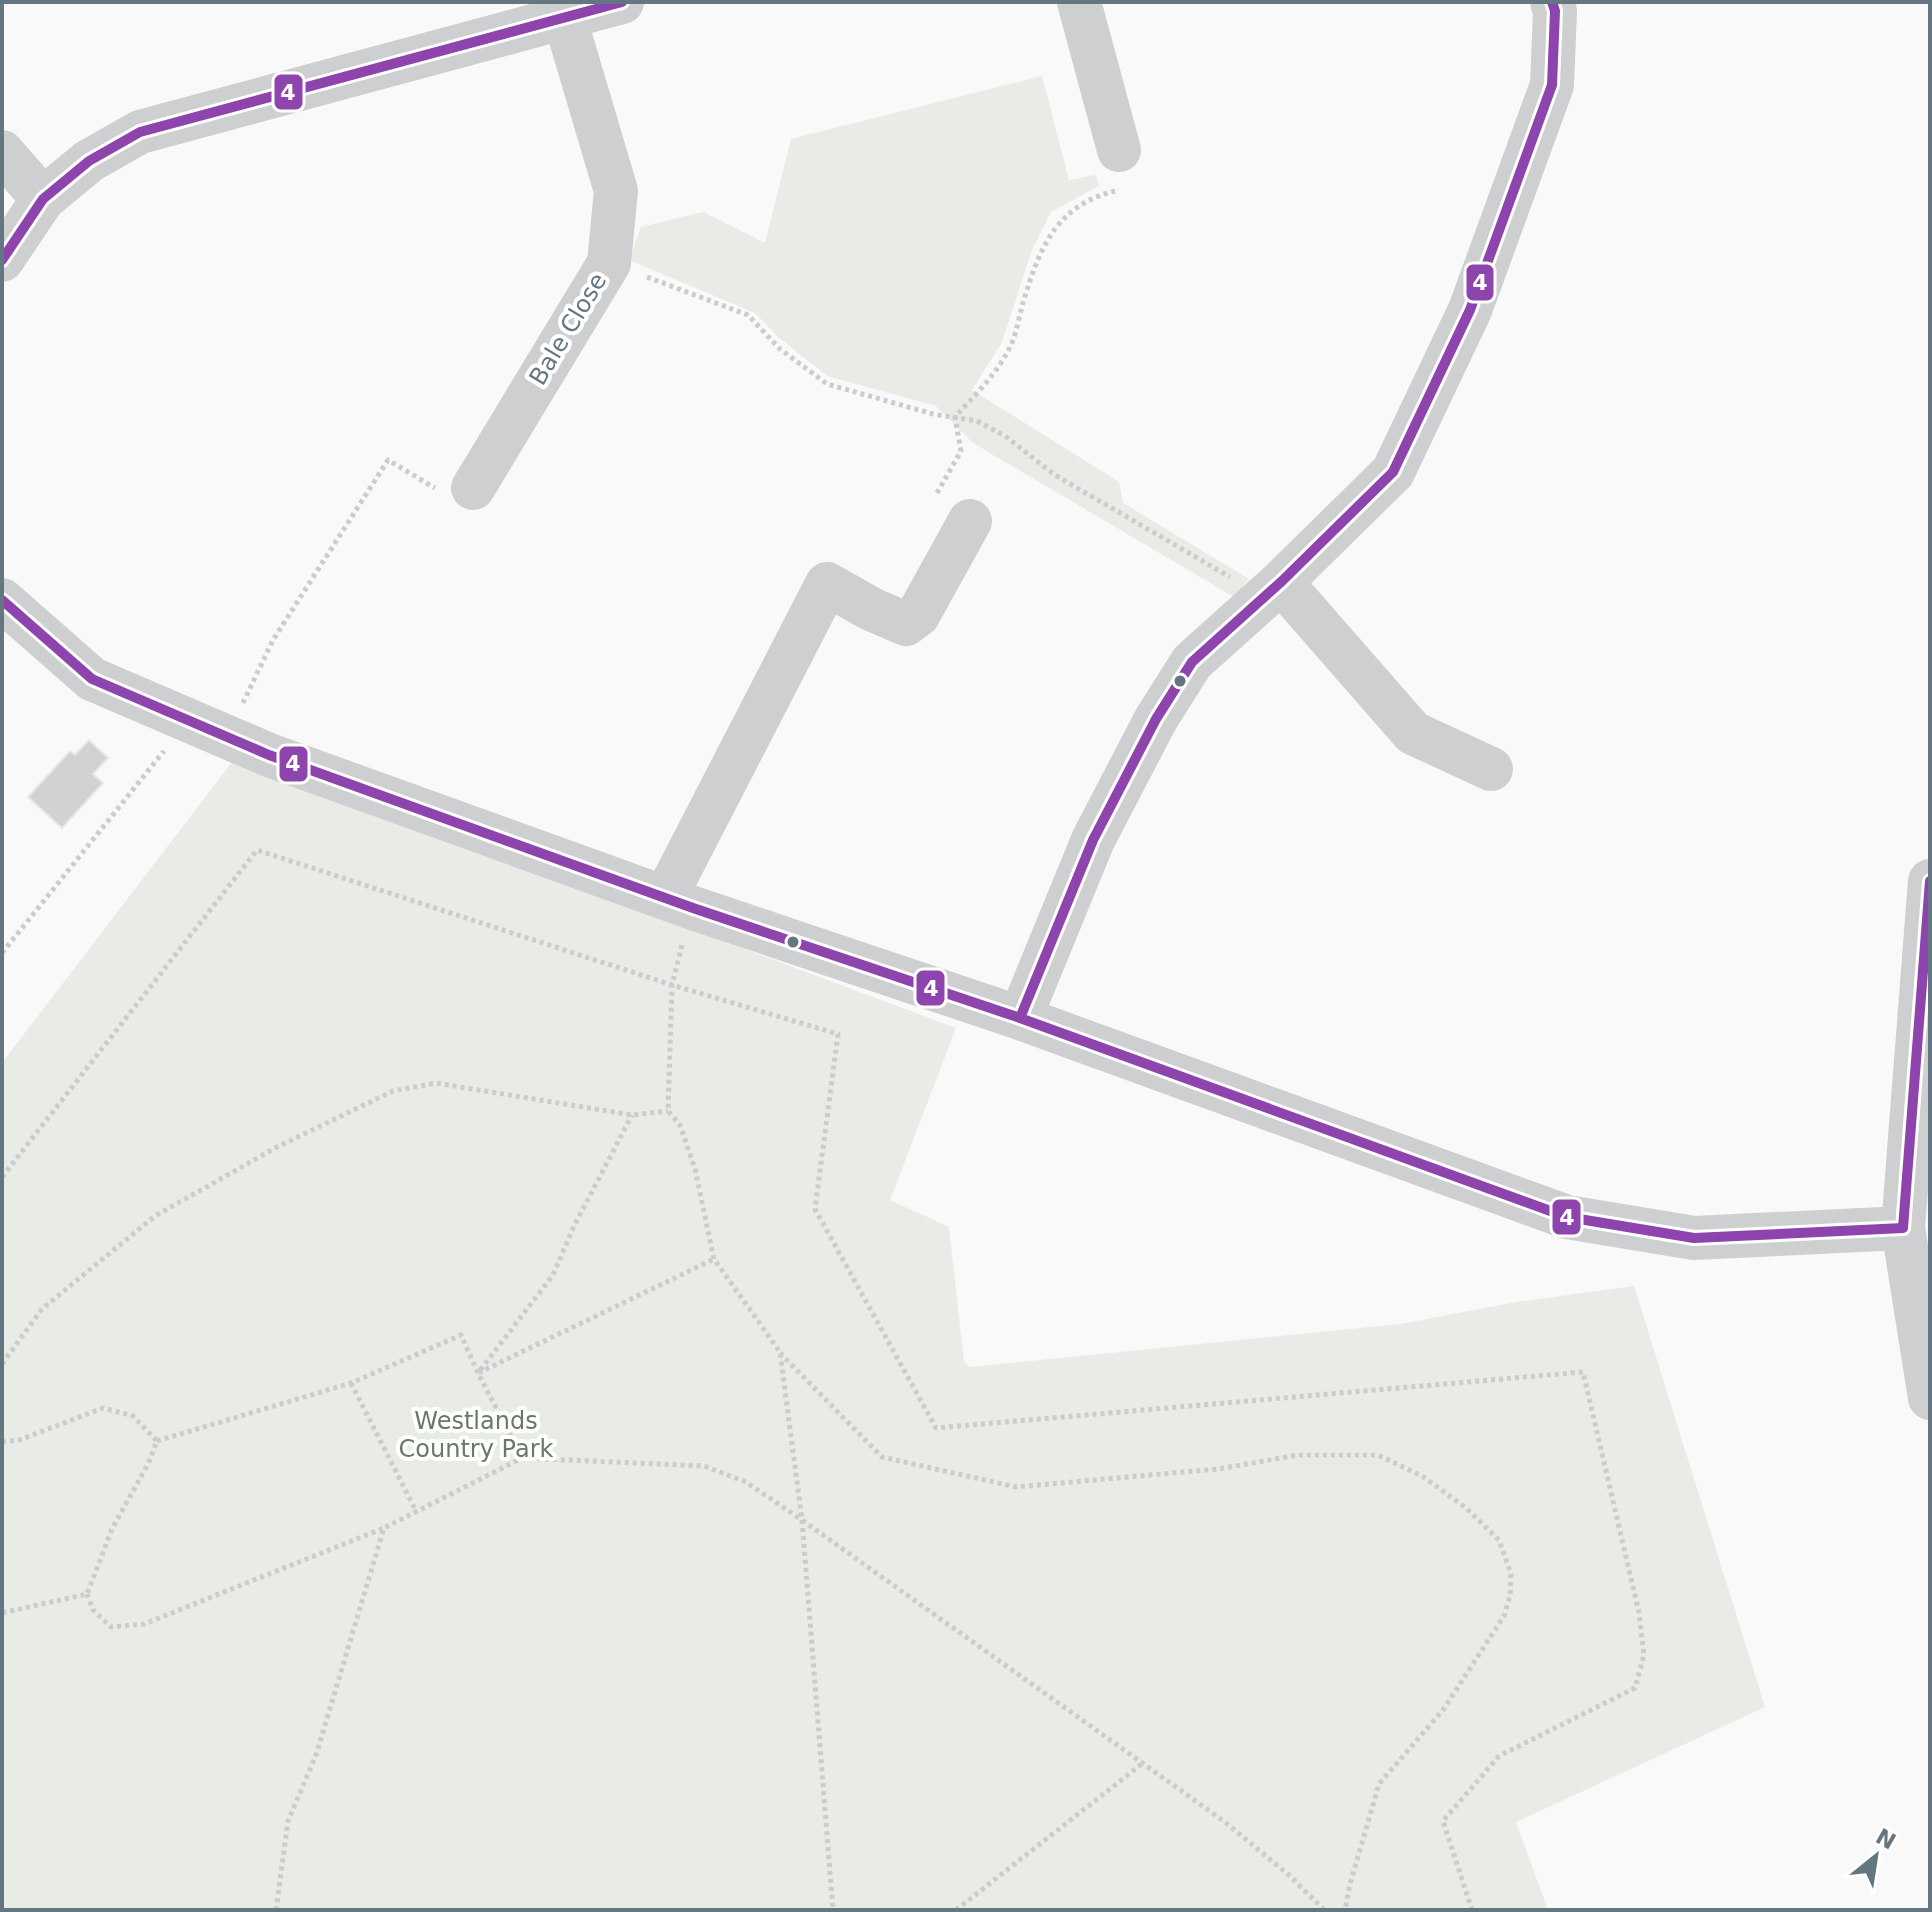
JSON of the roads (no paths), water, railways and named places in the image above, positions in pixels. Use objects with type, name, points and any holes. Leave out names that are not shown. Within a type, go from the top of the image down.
[{"type":"street","points":[[2,260],[43,199],[89,161],[140,132],[622,2]]},
{"type":"street","points":[[1079,2],[1119,150]]},
{"type":"street","points":[[1020,1018],[1093,840],[1156,719],[1192,662],[1393,472],[1470,310],[1552,85],[1555,11],[1552,2]]},
{"type":"street","name":"Bale Close","points":[[473,488],[609,263],[616,191],[565,19]]},
{"type":"street","points":[[2,152],[43,199]]},
{"type":"street","points":[[679,903],[827,584],[871,609],[906,624],[918,615],[970,521]]},
{"type":"street","points":[[1270,591],[1413,733],[1491,769]]},
{"type":"street","points":[[2,600],[92,679],[269,755],[679,903],[1020,1018],[1567,1217],[1694,1238],[1903,1228]]},
{"type":"street","points":[[1930,881],[1903,1228],[1930,1398]]},
{"type":"park label","name":"Westlands Country Park","points":[[476,1435]]}]
